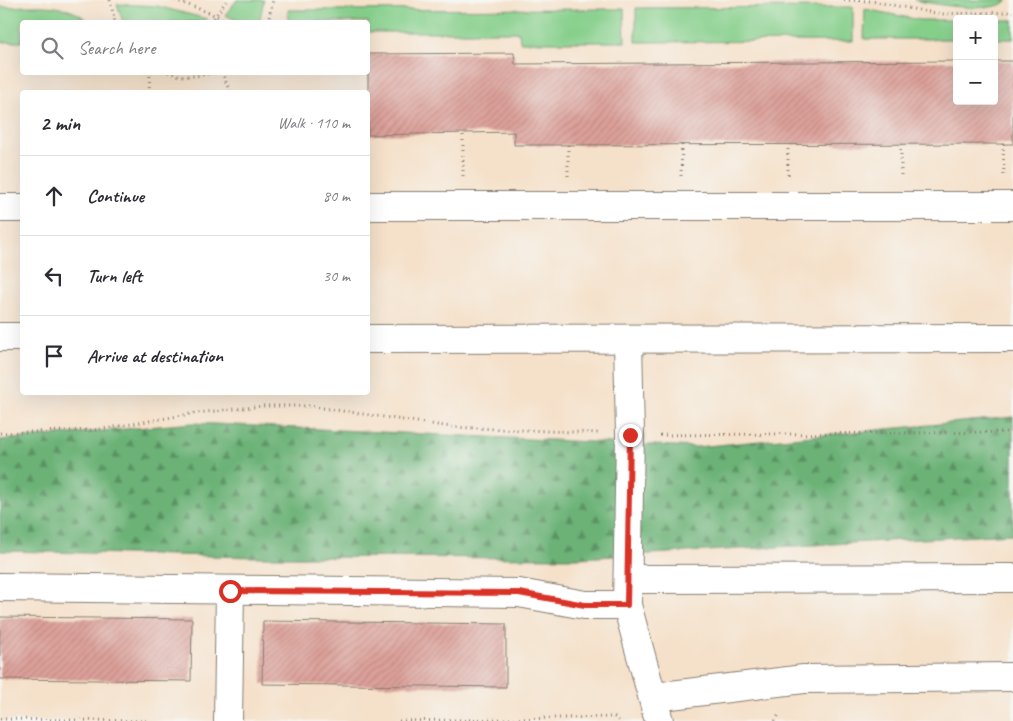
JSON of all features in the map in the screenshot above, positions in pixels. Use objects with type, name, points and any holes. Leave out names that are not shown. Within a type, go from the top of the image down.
[{"type":"main road","points":[[370,206],[1013,206]]},
{"type":"main road","points":[[0,208],[20,208]]},
{"type":"main road","points":[[0,337],[20,337]]},
{"type":"main road","points":[[370,339],[1013,338]]},
{"type":"main road","points":[[628,340],[630,435],[628,592],[656,709],[804,679],[1013,677]]},
{"type":"main road","points":[[0,587],[519,593],[585,605],[628,592],[1013,578]]},
{"type":"main road","points":[[228,721],[230,591]]},
{"type":"path","points":[[110,0],[115,20]]},
{"type":"path","points":[[176,0],[224,20]]},
{"type":"path","points":[[213,20],[227,0]]},
{"type":"path","points":[[268,20],[273,0]]},
{"type":"path","points":[[844,0],[871,1],[940,14],[1013,12]]},
{"type":"path","points":[[149,90],[150,75]]},
{"type":"path","points":[[183,75],[198,77],[206,75]]},
{"type":"path","points":[[223,75],[229,90]]},
{"type":"path","points":[[463,134],[463,181]]},
{"type":"path","points":[[568,144],[568,182]]},
{"type":"path","points":[[681,183],[682,144]]},
{"type":"path","points":[[788,144],[788,184]]},
{"type":"path","points":[[901,144],[901,185]]},
{"type":"path","points":[[1003,144],[1004,178]]},
{"type":"path","points":[[0,433],[96,430],[196,414],[264,406],[309,406],[451,426],[630,435],[1013,432]]},
{"type":"path","points":[[399,721],[576,720],[614,717],[621,721]]},
{"type":"path","points":[[0,718],[148,721]]},
{"type":"green space","points":[[237,0],[264,0],[259,20],[236,20],[225,15]]},
{"type":"green space","points":[[914,0],[1008,0],[991,7],[978,8],[949,6]]},
{"type":"green space","points":[[117,4],[157,6],[207,19],[206,20],[122,20]]},
{"type":"green space","points":[[47,6],[70,10],[86,20],[20,20],[20,42],[0,42],[0,7]]},
{"type":"green space","points":[[853,7],[853,41],[636,42],[636,8]]},
{"type":"green space","points":[[624,9],[625,42],[520,42],[519,32],[370,32],[370,20],[288,20],[288,10]]},
{"type":"green space","points":[[865,9],[920,20],[953,20],[953,39],[864,39]]},
{"type":"green space","points":[[998,20],[1013,20],[1013,39],[998,39]]},
{"type":"green space","points":[[1013,417],[1013,534],[579,558],[256,557],[0,551],[0,440],[193,423],[696,447]]},
{"type":"building","points":[[514,53],[515,64],[953,61],[953,105],[998,105],[998,61],[1013,61],[1013,144],[514,145],[514,132],[370,135],[368,75],[370,75],[370,54]]},
{"type":"building","points":[[0,617],[192,619],[191,681],[0,679]]},
{"type":"building","points":[[263,621],[506,624],[506,687],[262,684]]},
{"type":"route","points":[[230,591],[519,593],[585,605],[627,605],[629,579],[630,435]]}]
